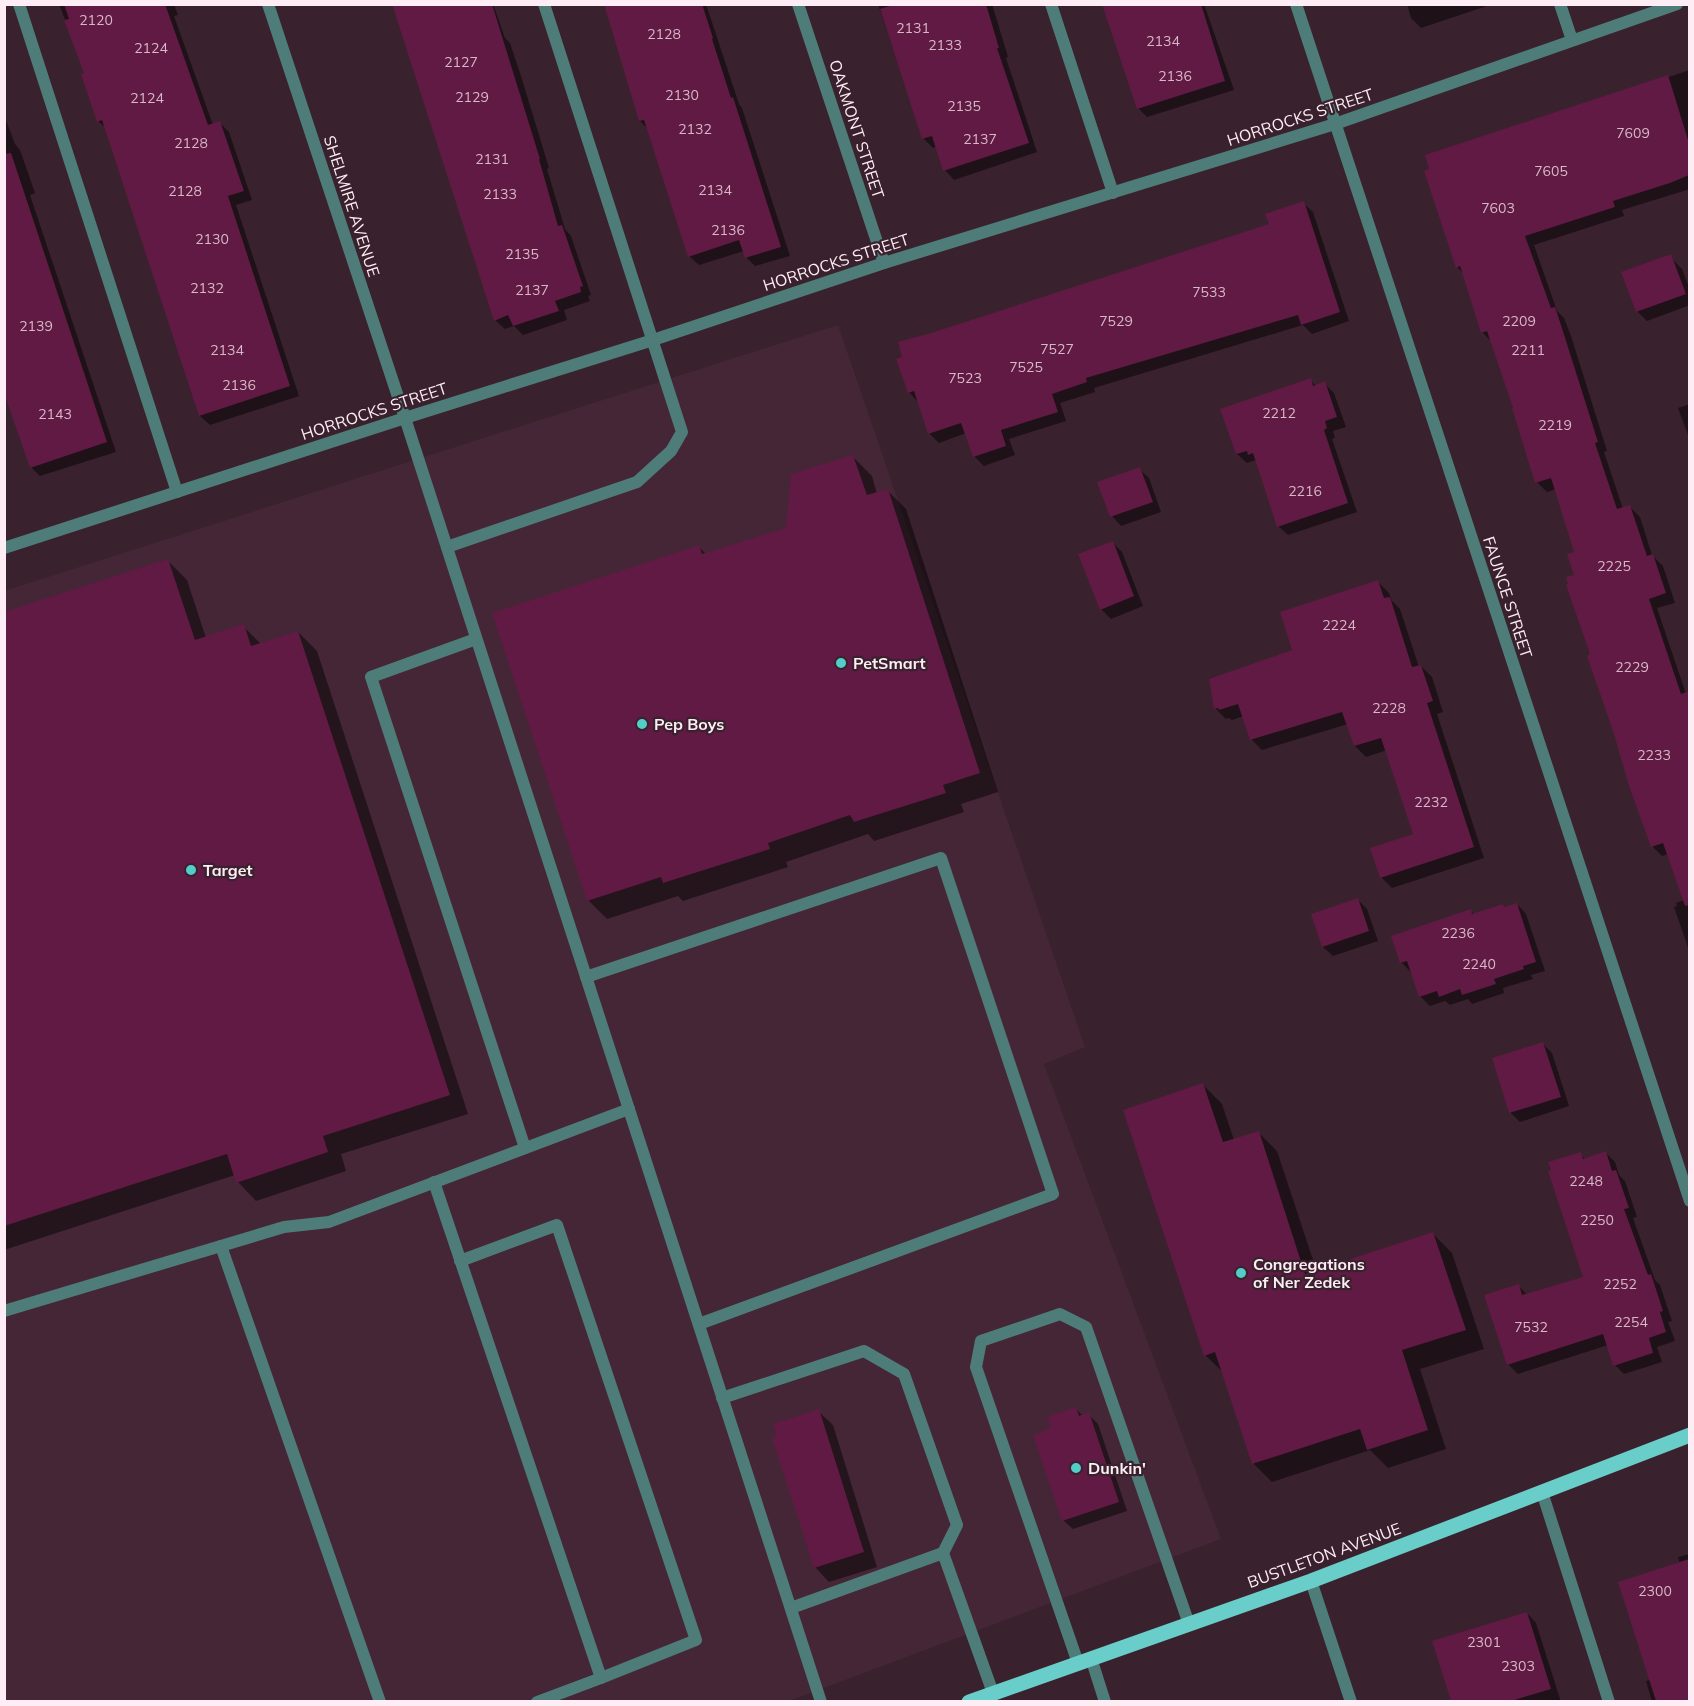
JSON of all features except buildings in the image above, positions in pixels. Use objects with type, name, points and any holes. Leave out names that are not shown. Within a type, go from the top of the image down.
[{"type":"main road","name":"BUSTLETON AVENUE","points":[[969,1701],[1311,1581],[1689,1435]]},
{"type":"street","points":[[19,4],[177,492]]},
{"type":"street","name":"SHELMIRE AVENUE","points":[[267,4],[405,418],[820,1701]]},
{"type":"street","points":[[447,547],[637,482],[671,452],[682,432],[544,4]]},
{"type":"street","name":"OAKMONT STREET","points":[[798,4],[884,263]]},
{"type":"street","points":[[1051,4],[1113,193]]},
{"type":"street","name":"FAUNCE STREET","points":[[1296,4],[1689,1201]]},
{"type":"street","points":[[1560,4],[1572,40]]},
{"type":"street","name":"HORROCKS STREET","points":[[4,548],[653,340],[884,263],[1335,124],[1677,4]]},
{"type":"street","points":[[477,639],[371,677],[525,1148]]},
{"type":"street","points":[[586,978],[941,858],[1053,1194],[699,1324]]},
{"type":"street","points":[[4,1311],[284,1227],[329,1221],[629,1109]]},
{"type":"street","points":[[434,1182],[601,1678]]},
{"type":"street","points":[[460,1261],[557,1225],[696,1640],[537,1701]]},
{"type":"street","points":[[221,1246],[380,1701]]},
{"type":"street","points":[[1105,1701],[1085,1661],[976,1367],[981,1341],[1060,1314],[1086,1327],[1189,1624]]},
{"type":"street","points":[[722,1398],[864,1351],[904,1374],[957,1525],[943,1553],[791,1608]]},
{"type":"street","points":[[1542,1492],[1609,1701]]},
{"type":"street","points":[[943,1553],[993,1693]]},
{"type":"street","points":[[1311,1581],[1351,1701]]},
{"type":"shaded area","points":[[838,325],[1085,1047],[1044,1064],[1221,1539],[789,1701],[5,1701],[4,591]]},
{"type":"place","name":"PetSmart","points":[[841,663]]},
{"type":"place","name":"Pep Boys","points":[[642,724]]},
{"type":"place","name":"Target","points":[[191,870]]},
{"type":"place","name":"Congregations of Ner Zedek","points":[[1241,1273]]},
{"type":"place","name":"Dunkin'","points":[[1076,1468]]}]
